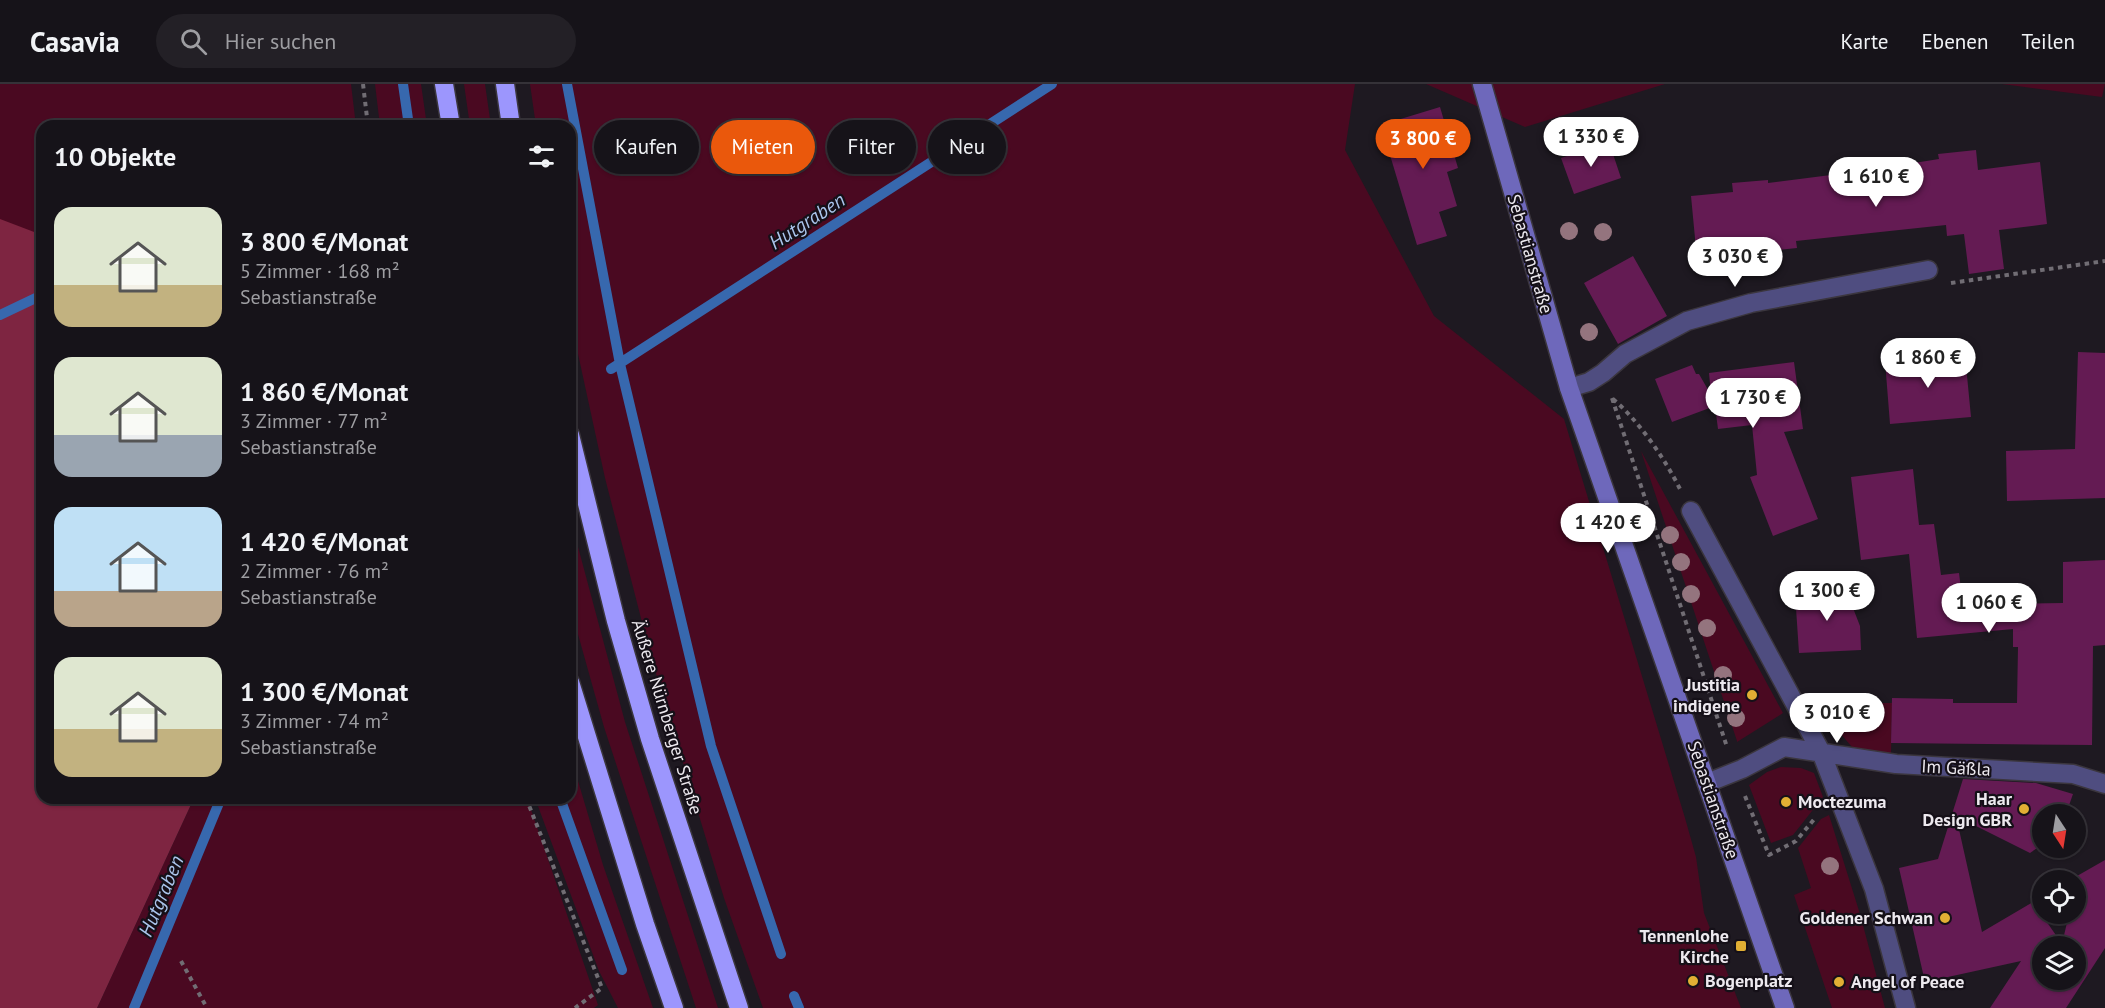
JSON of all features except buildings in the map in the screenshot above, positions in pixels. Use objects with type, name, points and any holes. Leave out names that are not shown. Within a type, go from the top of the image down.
[{"type":"highway","points":[[444,84],[450,120]]},
{"type":"highway","points":[[505,84],[510,120]]},
{"type":"highway","name":"Äußere Nürnberger Straße","points":[[576,459],[616,621],[646,728],[739,1008]]},
{"type":"highway","points":[[576,702],[634,892],[674,1008]]},
{"type":"street","name":"Sebastianstraße","points":[[1482,84],[1569,388],[1785,1008]]},
{"type":"street","points":[[1569,388],[1589,382],[1634,348],[1687,321],[1718,311],[1928,270]]},
{"type":"street","points":[[1691,512],[1821,752],[1838,791],[1874,889],[1906,1008]]},
{"type":"street","name":"Im Gäßla","points":[[1707,783],[1736,772],[1784,747],[1896,764],[2073,774],[2105,784]]},
{"type":"path","points":[[363,84],[367,120]]},
{"type":"path","points":[[1928,270],[1937,285],[2105,261]]},
{"type":"path","points":[[1603,373],[1736,772],[1768,855],[1796,841],[1838,791]]},
{"type":"path","points":[[1612,398],[1627,411],[1673,475],[1691,512]]},
{"type":"path","points":[[528,804],[602,988],[575,1008]]},
{"type":"path","points":[[181,961],[207,1008]]},
{"type":"shaded area","points":[[0,84],[351,84],[355,120],[36,120],[36,235],[0,222]]},
{"type":"shaded area","points":[[375,84],[421,84],[426,120],[379,120]]},
{"type":"shaded area","points":[[464,84],[485,84],[490,120],[469,120]]},
{"type":"shaded area","points":[[530,84],[1355,84],[1345,150],[1434,316],[1564,419],[1685,818],[1696,857],[1704,913],[1741,1008],[763,1008],[724,898],[651,657],[605,478],[576,345],[576,120],[535,120]]},
{"type":"shaded area","points":[[1426,84],[1665,84],[1525,127]]},
{"type":"shaded area","points":[[2002,84],[2105,84],[2102,97]]},
{"type":"shaded area","points":[[0,219],[36,233],[36,804],[191,804],[97,1008],[0,1008]]},
{"type":"shaded area","points":[[1641,451],[1783,713],[1737,742],[1737,741]]},
{"type":"shaded area","points":[[576,539],[625,722],[718,1008],[696,1008],[604,727],[576,627]]},
{"type":"shaded area","points":[[1836,703],[1892,703],[1891,755],[1852,747],[1822,712]]},
{"type":"shaded area","points":[[1781,767],[1801,768],[1814,773],[1823,797],[1793,835],[1771,843],[1749,785],[1767,772]]},
{"type":"shaded area","points":[[576,774],[603,865],[653,1008],[618,1008],[599,971],[537,804],[576,804]]},
{"type":"shaded area","points":[[191,804],[529,804],[598,1005],[594,1008],[97,1008]]},
{"type":"shaded area","points":[[1829,815],[1860,914],[1885,1008],[1832,1008],[1794,895],[1811,888],[1798,848],[1821,819]]},
{"type":"waterway","points":[[403,84],[408,120]]},
{"type":"waterway","points":[[567,84],[574,120]]},
{"type":"waterway","name":"Hutgraben","points":[[611,369],[1052,84]]},
{"type":"waterway","points":[[576,132],[620,364],[711,746],[781,954]]},
{"type":"waterway","points":[[0,315],[36,298]]},
{"type":"waterway","name":"Hutgraben","points":[[134,1008],[219,804]]},
{"type":"waterway","points":[[562,804],[622,970]]},
{"type":"waterway","points":[[794,996],[799,1008]]},
{"type":"place","name":"Justitia indigene","points":[[1752,695]]},
{"type":"place","name":"Moctezuma","points":[[1786,802]]},
{"type":"place","name":"Haar Design GBR","points":[[2024,809]]},
{"type":"place","name":"Goldener Schwan","points":[[1945,918]]},
{"type":"place","name":"Tennenlohe Kirche","points":[[1741,946]]},
{"type":"place","name":"Bogenplatz","points":[[1693,981]]},
{"type":"place","name":"Angel of Peace","points":[[1839,982]]}]
